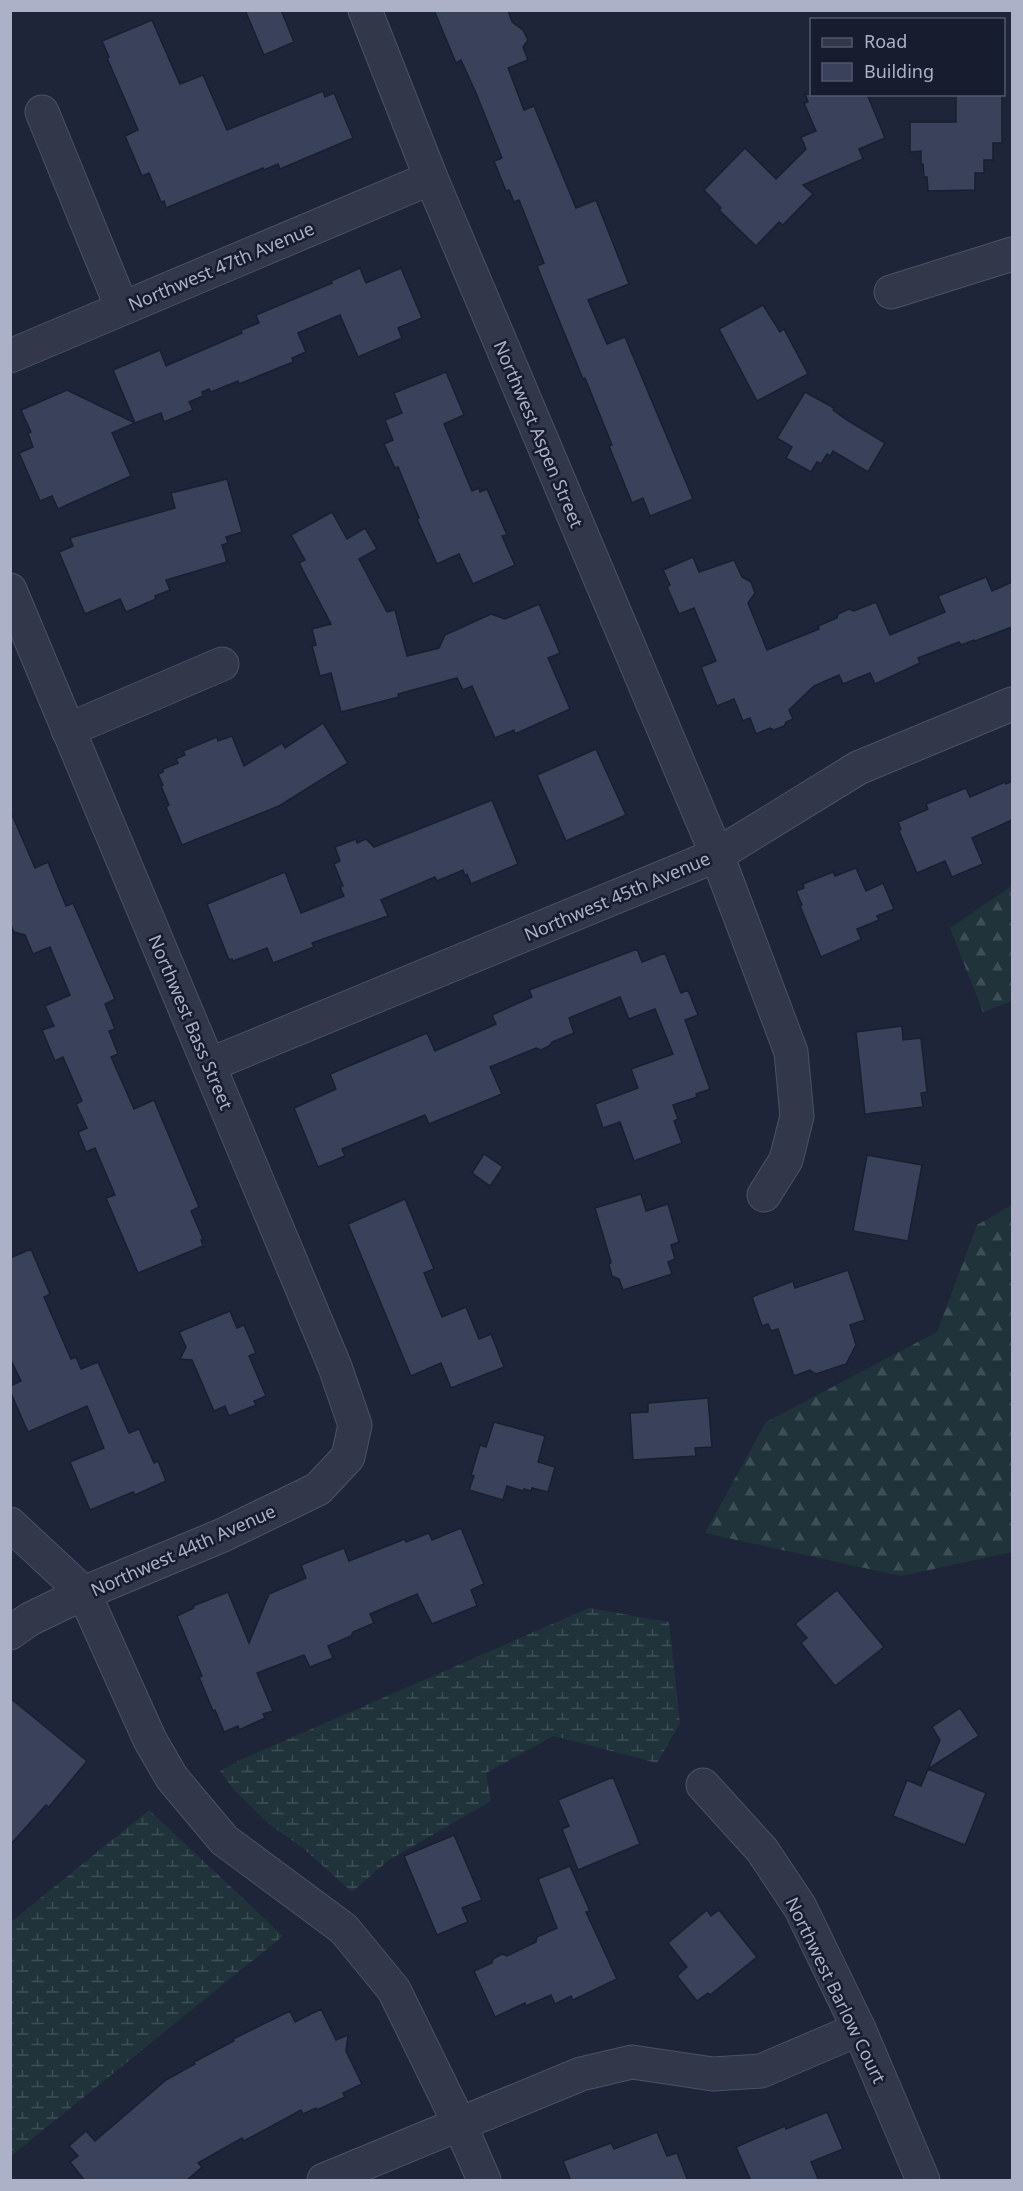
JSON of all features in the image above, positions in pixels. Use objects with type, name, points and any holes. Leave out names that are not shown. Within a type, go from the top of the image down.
[{"type":"street","name":"Northwest Aspen Street","points":[[365,10],[431,178],[717,855],[791,1052],[797,1116],[786,1160],[764,1195]]},
{"type":"street","points":[[42,112],[122,308]]},
{"type":"street","name":"Northwest 47th Avenue","points":[[10,356],[431,178]]},
{"type":"street","points":[[891,292],[1012,254]]},
{"type":"street","name":"Northwest Bass Street","points":[[10,590],[335,1367],[355,1425],[348,1457]]},
{"type":"street","points":[[68,730],[222,664]]},
{"type":"street","name":"Northwest 45th Avenue","points":[[209,1065],[717,855],[858,768],[1012,704]]},
{"type":"street","name":"Northwest 44th Avenue","points":[[10,1633],[30,1619],[84,1593],[223,1535],[318,1489],[348,1457]]},
{"type":"street","points":[[10,1524],[84,1593],[150,1740],[172,1778],[224,1840],[344,1929],[394,1990],[460,2125],[484,2181]]},
{"type":"street","name":"Northwest Barlow Court","points":[[704,1785],[762,1850],[800,1907],[859,2029],[923,2181]]},
{"type":"street","points":[[324,2181],[581,2074],[632,2062],[712,2074],[761,2071],[859,2029]]},
{"type":"green space","points":[[1012,886],[1012,1001],[983,1012],[950,928]]},
{"type":"green space","points":[[1012,1205],[1012,1552],[901,1576],[705,1533],[766,1422],[937,1332],[977,1225]]},
{"type":"green space","points":[[589,1608],[669,1622],[680,1723],[657,1763],[554,1736],[486,1773],[491,1801],[389,1860],[352,1892],[303,1848],[269,1824],[234,1790],[220,1771],[240,1760]]},
{"type":"green space","points":[[149,1810],[283,1936],[11,2156],[11,1922]]},
{"type":"building","points":[[245,10],[281,10],[294,42],[264,55]]},
{"type":"building","points":[[434,10],[508,10],[512,22],[523,30],[528,40],[523,47],[528,60],[508,68],[524,110],[534,106],[576,208],[596,200],[629,284],[588,300],[607,344],[625,337],[693,499],[650,516],[643,498],[632,503],[609,446],[612,445],[537,266],[544,263],[519,200],[514,202],[509,190],[506,191],[494,161],[502,158],[461,60],[456,63]]},
{"type":"building","points":[[152,20],[180,84],[203,75],[227,130],[323,91],[325,97],[334,93],[353,138],[280,169],[278,164],[264,170],[263,168],[166,208],[164,201],[161,202],[149,173],[142,176],[125,136],[138,130],[102,41]]},
{"type":"building","points":[[805,94],[810,94],[810,96],[868,96],[885,138],[859,149],[863,159],[803,185],[813,194],[783,225],[779,222],[756,246],[719,210],[721,208],[704,190],[745,148],[776,179],[806,149],[801,137],[816,131],[804,103],[808,102]]},
{"type":"building","points":[[956,96],[1002,96],[1002,143],[993,143],[993,160],[984,160],[984,173],[975,173],[975,190],[928,191],[927,177],[924,177],[923,164],[921,164],[921,151],[910,152],[910,122],[956,122]]},
{"type":"building","points":[[360,268],[366,283],[401,268],[422,318],[398,328],[402,338],[358,357],[340,315],[298,333],[306,352],[292,358],[293,362],[239,384],[238,381],[211,392],[209,389],[202,392],[203,396],[189,402],[193,410],[164,422],[161,413],[135,423],[113,370],[160,350],[166,366],[242,333],[241,330],[259,323],[256,315],[332,283],[331,281]]},
{"type":"building","points":[[763,305],[780,332],[784,329],[808,374],[757,401],[719,329]]},
{"type":"building","points":[[446,372],[464,415],[444,424],[472,491],[479,488],[480,492],[487,489],[507,535],[502,536],[515,565],[473,584],[459,554],[437,564],[398,467],[395,468],[384,444],[393,440],[385,420],[402,413],[394,393]]},
{"type":"building","points":[[67,390],[135,423],[112,433],[131,476],[58,509],[52,496],[40,501],[19,453],[33,447],[28,433],[31,432],[21,410]]},
{"type":"building","points":[[805,392],[834,408],[833,410],[847,420],[885,443],[868,472],[833,451],[830,456],[827,454],[821,464],[817,462],[811,472],[786,458],[792,447],[777,438]]},
{"type":"building","points":[[227,479],[242,532],[226,537],[228,543],[222,545],[227,562],[166,580],[170,590],[126,612],[120,599],[85,614],[59,552],[73,546],[70,538],[175,508],[171,493]]},
{"type":"building","points":[[332,512],[347,539],[365,528],[377,549],[359,559],[387,612],[395,610],[407,656],[439,648],[445,635],[491,614],[505,619],[539,604],[560,653],[548,658],[570,709],[515,734],[514,730],[495,738],[472,686],[463,690],[457,678],[398,694],[399,697],[341,712],[331,673],[320,676],[312,646],[316,645],[312,629],[331,624],[299,563],[305,560],[291,535]]},
{"type":"building","points":[[693,557],[699,572],[734,560],[742,577],[751,582],[755,593],[748,603],[767,650],[819,629],[818,626],[837,618],[838,614],[849,609],[854,611],[876,602],[890,635],[945,612],[938,596],[986,577],[992,591],[1012,582],[1012,627],[961,645],[959,642],[918,658],[920,663],[875,684],[870,673],[843,684],[839,675],[814,686],[789,710],[793,719],[786,722],[784,726],[774,730],[770,728],[756,734],[750,718],[743,721],[734,699],[717,706],[701,667],[716,661],[694,608],[679,614],[667,587],[670,585],[663,570]]},
{"type":"building","points":[[323,723],[348,763],[279,806],[182,845],[166,807],[169,805],[158,774],[163,772],[163,769],[178,763],[176,759],[185,755],[183,751],[217,737],[218,741],[232,736],[244,766],[282,743],[285,748]]},
{"type":"building","points":[[596,749],[626,815],[566,841],[537,775]]},
{"type":"building","points":[[1012,781],[1012,820],[972,838],[983,864],[952,877],[945,861],[917,873],[899,831],[901,829],[898,822],[928,809],[926,804],[966,788],[970,797]]},
{"type":"building","points":[[492,800],[518,864],[471,884],[463,870],[437,881],[435,877],[381,900],[388,916],[312,943],[314,947],[273,963],[267,948],[233,961],[229,960],[207,904],[285,872],[301,913],[344,896],[340,887],[343,886],[334,864],[340,861],[335,847],[356,839],[357,843],[366,839],[374,847]]},
{"type":"building","points":[[10,810],[35,868],[48,862],[66,906],[73,903],[115,999],[105,1004],[115,1029],[109,1031],[118,1054],[111,1057],[134,1109],[154,1100],[199,1207],[191,1211],[203,1239],[201,1240],[203,1246],[138,1273],[106,1198],[115,1195],[95,1148],[86,1152],[78,1132],[87,1128],[76,1104],[82,1101],[63,1057],[55,1061],[42,1030],[54,1026],[45,1006],[70,995],[50,947],[33,954],[25,935],[14,932],[10,923]]},
{"type":"building","points":[[856,868],[866,891],[883,883],[894,909],[877,916],[879,920],[857,929],[860,940],[821,957],[796,891],[804,888],[803,884],[833,872],[835,876]]},
{"type":"building","points":[[637,949],[642,962],[665,953],[681,993],[688,990],[698,1015],[685,1020],[710,1089],[696,1094],[697,1097],[673,1105],[678,1119],[674,1121],[682,1143],[634,1161],[620,1122],[603,1128],[595,1104],[638,1088],[631,1069],[673,1054],[655,1009],[629,1019],[620,997],[569,1018],[574,1033],[552,1042],[541,1050],[536,1048],[490,1067],[502,1094],[429,1124],[425,1115],[342,1149],[345,1156],[318,1167],[294,1108],[336,1089],[330,1074],[427,1033],[435,1051],[496,1024],[492,1015],[532,997],[529,990]]},
{"type":"building","points":[[902,1026],[903,1040],[921,1038],[927,1092],[921,1093],[923,1107],[865,1114],[856,1032]]},
{"type":"building","points":[[484,1154],[503,1167],[490,1186],[472,1173]]},
{"type":"building","points":[[867,1155],[922,1165],[908,1241],[853,1231]]},
{"type":"building","points":[[641,1194],[646,1211],[668,1204],[679,1242],[671,1245],[675,1259],[668,1262],[672,1274],[623,1290],[619,1279],[612,1276],[609,1265],[611,1262],[595,1208]]},
{"type":"building","points":[[405,1199],[434,1269],[424,1273],[442,1317],[466,1307],[479,1339],[491,1334],[504,1367],[451,1388],[441,1363],[411,1376],[348,1224]]},
{"type":"building","points":[[31,1249],[50,1294],[44,1297],[71,1359],[76,1357],[81,1369],[98,1362],[129,1433],[139,1429],[154,1463],[158,1461],[166,1481],[135,1495],[133,1492],[90,1510],[70,1462],[104,1448],[87,1406],[28,1432],[10,1391],[10,1386],[21,1381],[10,1358],[10,1258]]},
{"type":"building","points":[[848,1270],[865,1320],[850,1325],[856,1345],[846,1364],[816,1374],[810,1370],[794,1376],[778,1329],[771,1331],[768,1324],[762,1326],[752,1297],[793,1281],[795,1288]]},
{"type":"building","points":[[230,1311],[237,1328],[244,1325],[256,1353],[249,1356],[266,1396],[254,1401],[256,1405],[229,1416],[225,1406],[214,1411],[192,1360],[180,1359],[186,1347],[179,1332]]},
{"type":"building","points":[[708,1398],[712,1447],[695,1448],[696,1456],[633,1460],[630,1413],[648,1412],[648,1403]]},
{"type":"building","points":[[494,1422],[545,1436],[538,1462],[555,1467],[548,1492],[532,1488],[531,1491],[524,1489],[523,1491],[507,1486],[503,1500],[469,1490],[480,1445],[486,1447]]},
{"type":"building","points":[[461,1528],[484,1584],[471,1590],[477,1606],[432,1624],[417,1594],[370,1614],[374,1623],[328,1646],[333,1658],[310,1667],[304,1655],[257,1673],[273,1711],[263,1714],[265,1718],[239,1730],[238,1726],[224,1732],[199,1677],[202,1676],[177,1616],[194,1608],[193,1606],[228,1592],[249,1643],[269,1594],[306,1578],[301,1565],[344,1548],[349,1561],[405,1539],[406,1542],[429,1533],[432,1540]]},
{"type":"building","points":[[837,1590],[884,1647],[835,1686],[801,1643],[807,1638],[795,1624]]},
{"type":"building","points":[[10,1698],[87,1761],[49,1807],[46,1805],[10,1845]]},
{"type":"building","points":[[960,1708],[979,1736],[928,1769],[940,1740],[932,1727]]},
{"type":"building","points":[[928,1769],[986,1793],[965,1845],[893,1816],[907,1780],[921,1786]]},
{"type":"building","points":[[613,1777],[640,1844],[578,1870],[562,1829],[569,1826],[558,1800]]},
{"type":"building","points":[[454,1835],[482,1900],[462,1908],[468,1922],[437,1935],[404,1856]]},
{"type":"building","points":[[570,1866],[590,1911],[586,1912],[617,1979],[573,2000],[571,1996],[555,2004],[551,1995],[526,2006],[525,2003],[495,2017],[474,1971],[492,1963],[493,1959],[502,1954],[507,1956],[536,1942],[537,1937],[557,1928],[538,1879]]},
{"type":"building","points":[[707,1910],[711,1916],[719,1910],[757,1957],[710,1995],[708,1993],[697,2001],[677,1976],[687,1967],[668,1943]]},
{"type":"building","points":[[321,2009],[336,2040],[348,2035],[346,2051],[362,2084],[343,2093],[345,2097],[317,2110],[316,2108],[303,2114],[301,2110],[244,2141],[242,2138],[198,2163],[202,2167],[186,2181],[85,2181],[70,2162],[78,2156],[69,2146],[86,2131],[95,2141],[166,2080],[195,2064],[194,2062],[234,2041],[233,2039],[290,2011],[295,2022]]},
{"type":"building","points":[[827,2112],[843,2149],[811,2162],[819,2181],[751,2181],[736,2147],[785,2126],[786,2129]]},
{"type":"building","points":[[657,2132],[667,2156],[677,2153],[688,2181],[571,2181],[563,2161],[611,2143],[614,2149]]}]
